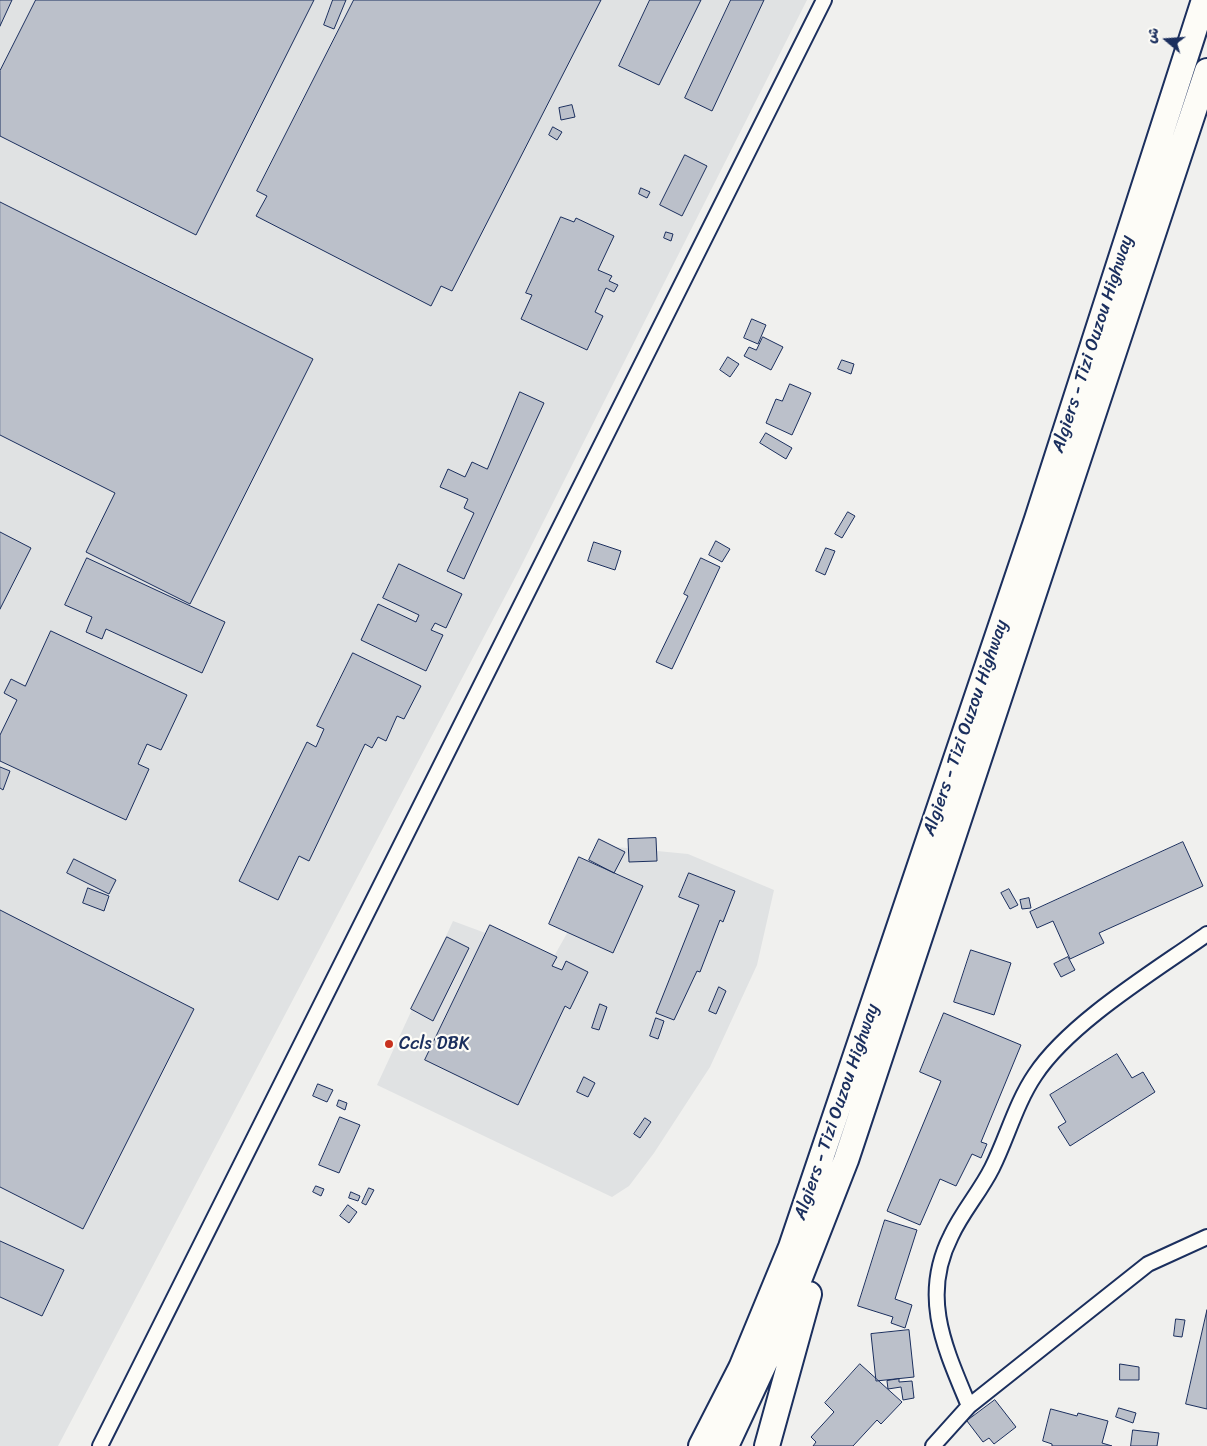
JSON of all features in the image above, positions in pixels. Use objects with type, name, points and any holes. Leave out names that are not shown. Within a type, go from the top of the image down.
[{"type":"highway","name":"Algiers - Tizi Ouzou Highway","points":[[701,1446],[740,1368],[794,1238],[1040,509],[1204,0]]},
{"type":"highway","name":"Algiers - Tizi Ouzou Highway","points":[[726,1446],[773,1346],[862,1114],[1207,71]]},
{"type":"highway","points":[[766,1446],[813,1278],[821,1223]]},
{"type":"street","points":[[100,1446],[824,0]]},
{"type":"street","points":[[969,1406],[947,1352],[935,1298],[938,1267],[951,1235],[992,1169],[1034,1075],[1059,1046],[1104,1007],[1207,934]]},
{"type":"street","points":[[933,1446],[969,1406],[1148,1264],[1207,1237]]},
{"type":"shaded area","points":[[0,0],[807,0],[518,572],[58,1446],[0,1446]]},
{"type":"shaded area","points":[[616,847],[688,854],[774,890],[757,965],[710,1067],[654,1153],[629,1186],[612,1197],[377,1085],[453,921],[553,958]]},
{"type":"building","points":[[0,0],[12,0],[0,26]]},
{"type":"building","points":[[36,0],[314,0],[196,235],[0,136],[0,71]]},
{"type":"building","points":[[333,0],[346,0],[334,29],[324,25]]},
{"type":"building","points":[[354,0],[601,0],[452,291],[441,286],[431,306],[256,216],[267,196],[257,191]]},
{"type":"building","points":[[650,0],[701,0],[659,85],[619,66]]},
{"type":"building","points":[[731,0],[764,0],[712,111],[685,98]]},
{"type":"building","points":[[572,105],[575,117],[561,120],[559,108]]},
{"type":"building","points":[[553,127],[562,132],[557,140],[549,135]]},
{"type":"building","points":[[685,155],[707,166],[682,216],[660,205]]},
{"type":"building","points":[[641,188],[650,192],[647,198],[639,194]]},
{"type":"building","points":[[0,202],[313,359],[190,604],[86,552],[115,493],[0,435]]},
{"type":"building","points":[[561,217],[574,222],[576,218],[614,236],[598,270],[612,276],[609,281],[618,285],[614,292],[606,288],[595,312],[603,316],[587,350],[521,319],[532,295],[526,293]]},
{"type":"building","points":[[666,232],[673,234],[671,241],[664,238]]},
{"type":"building","points":[[752,319],[766,325],[758,344],[744,338]]},
{"type":"building","points":[[763,337],[783,347],[771,370],[744,356],[749,347],[756,350]]},
{"type":"building","points":[[728,357],[739,364],[730,377],[720,370]]},
{"type":"building","points":[[842,360],[854,364],[851,374],[838,369]]},
{"type":"building","points":[[790,384],[811,393],[792,435],[766,423],[776,399],[782,401]]},
{"type":"building","points":[[520,392],[544,403],[464,579],[447,571],[474,513],[464,508],[468,499],[440,487],[448,469],[465,477],[472,462],[487,469]]},
{"type":"building","points":[[766,433],[792,448],[786,459],[760,443]]},
{"type":"building","points":[[848,512],[855,516],[842,538],[835,534]]},
{"type":"building","points":[[0,532],[31,548],[0,609]]},
{"type":"building","points":[[716,541],[730,549],[722,562],[709,555]]},
{"type":"building","points":[[594,542],[621,551],[615,570],[588,561]]},
{"type":"building","points":[[826,548],[835,551],[825,575],[816,571]]},
{"type":"building","points":[[87,558],[225,622],[202,673],[106,629],[102,639],[86,632],[92,617],[65,605]]},
{"type":"building","points":[[701,558],[720,567],[672,669],[656,662],[688,596],[684,594]]},
{"type":"building","points":[[399,564],[462,594],[446,628],[435,623],[431,630],[443,635],[426,671],[361,640],[378,604],[416,622],[419,615],[383,598]]},
{"type":"building","points":[[51,631],[187,695],[161,750],[147,744],[138,764],[149,769],[126,820],[0,761],[0,735],[17,700],[4,693],[11,679],[25,686]]},
{"type":"building","points":[[353,653],[421,686],[404,719],[397,716],[386,741],[378,737],[372,748],[365,744],[309,861],[299,856],[278,900],[239,881],[307,742],[316,747],[324,729],[317,726]]},
{"type":"building","points":[[0,767],[10,771],[3,790],[0,788]]},
{"type":"building","points":[[656,838],[657,861],[629,862],[628,839]]},
{"type":"building","points":[[599,839],[625,852],[614,873],[589,860]]},
{"type":"building","points":[[1183,842],[1203,886],[1099,933],[1104,943],[1070,959],[1053,921],[1037,928],[1030,912]]},
{"type":"building","points":[[579,857],[643,886],[613,953],[549,924]]},
{"type":"building","points":[[74,859],[116,880],[109,894],[67,873]]},
{"type":"building","points":[[689,873],[735,891],[723,922],[720,920],[700,972],[697,971],[674,1020],[656,1013],[699,905],[679,897]]},
{"type":"building","points":[[88,888],[109,896],[104,911],[83,903]]},
{"type":"building","points":[[1009,889],[1018,905],[1010,909],[1001,893]]},
{"type":"building","points":[[1029,898],[1031,908],[1022,909],[1020,900]]},
{"type":"building","points":[[0,910],[194,1009],[83,1229],[0,1187]]},
{"type":"building","points":[[490,925],[557,957],[552,966],[562,970],[566,961],[588,972],[570,1009],[565,1006],[518,1105],[425,1060]]},
{"type":"building","points":[[447,937],[469,948],[433,1021],[411,1009]]},
{"type":"building","points":[[971,950],[1011,963],[994,1015],[954,1002]]},
{"type":"building","points":[[1068,957],[1075,970],[1061,977],[1054,964]]},
{"type":"building","points":[[719,987],[726,991],[716,1014],[709,1011]]},
{"type":"building","points":[[600,1004],[607,1007],[599,1030],[592,1028]]},
{"type":"building","points":[[944,1013],[1021,1045],[981,1142],[987,1144],[981,1158],[972,1154],[956,1186],[940,1179],[920,1225],[887,1211],[941,1081],[920,1072]]},
{"type":"building","points":[[656,1018],[664,1021],[658,1039],[650,1036]]},
{"type":"building","points":[[1117,1054],[1132,1078],[1143,1072],[1155,1092],[1070,1146],[1058,1127],[1066,1122],[1050,1095]]},
{"type":"building","points":[[584,1077],[595,1083],[588,1097],[577,1092]]},
{"type":"building","points":[[318,1084],[333,1090],[327,1102],[313,1096]]},
{"type":"building","points":[[339,1100],[347,1103],[345,1110],[337,1106]]},
{"type":"building","points":[[340,1117],[360,1125],[339,1173],[319,1165]]},
{"type":"building","points":[[645,1118],[651,1122],[640,1138],[634,1134]]},
{"type":"building","points":[[316,1186],[324,1189],[321,1196],[313,1192]]},
{"type":"building","points":[[369,1188],[374,1190],[366,1205],[362,1203]]},
{"type":"building","points":[[351,1192],[360,1196],[358,1201],[349,1198]]},
{"type":"building","points":[[348,1205],[357,1212],[349,1223],[340,1216]]},
{"type":"building","points":[[885,1220],[917,1230],[895,1299],[912,1305],[905,1328],[891,1323],[893,1317],[858,1306]]},
{"type":"building","points":[[0,1241],[64,1270],[42,1316],[0,1297]]},
{"type":"building","points":[[1207,1310],[1207,1409],[1186,1404]]},
{"type":"building","points":[[1176,1319],[1185,1320],[1182,1337],[1174,1336]]},
{"type":"building","points":[[909,1330],[914,1377],[876,1381],[871,1334]]},
{"type":"building","points":[[860,1364],[902,1402],[881,1424],[877,1420],[853,1446],[813,1446],[816,1442],[811,1437],[834,1412],[825,1403]]},
{"type":"building","points":[[1120,1364],[1139,1367],[1139,1380],[1120,1380]]},
{"type":"building","points":[[899,1379],[899,1382],[912,1381],[914,1398],[903,1400],[901,1387],[888,1389],[887,1381]]},
{"type":"building","points":[[995,1400],[1016,1427],[994,1444],[989,1438],[983,1442],[967,1421]]},
{"type":"building","points":[[1119,1408],[1136,1413],[1133,1423],[1116,1417]]},
{"type":"building","points":[[1051,1409],[1077,1416],[1078,1413],[1108,1421],[1102,1443],[1112,1446],[1052,1446],[1052,1444],[1043,1441]]},
{"type":"building","points":[[1133,1430],[1159,1433],[1157,1446],[1131,1446]]},
{"type":"place","name":"Ccls DBK","points":[[389,1044]]}]
